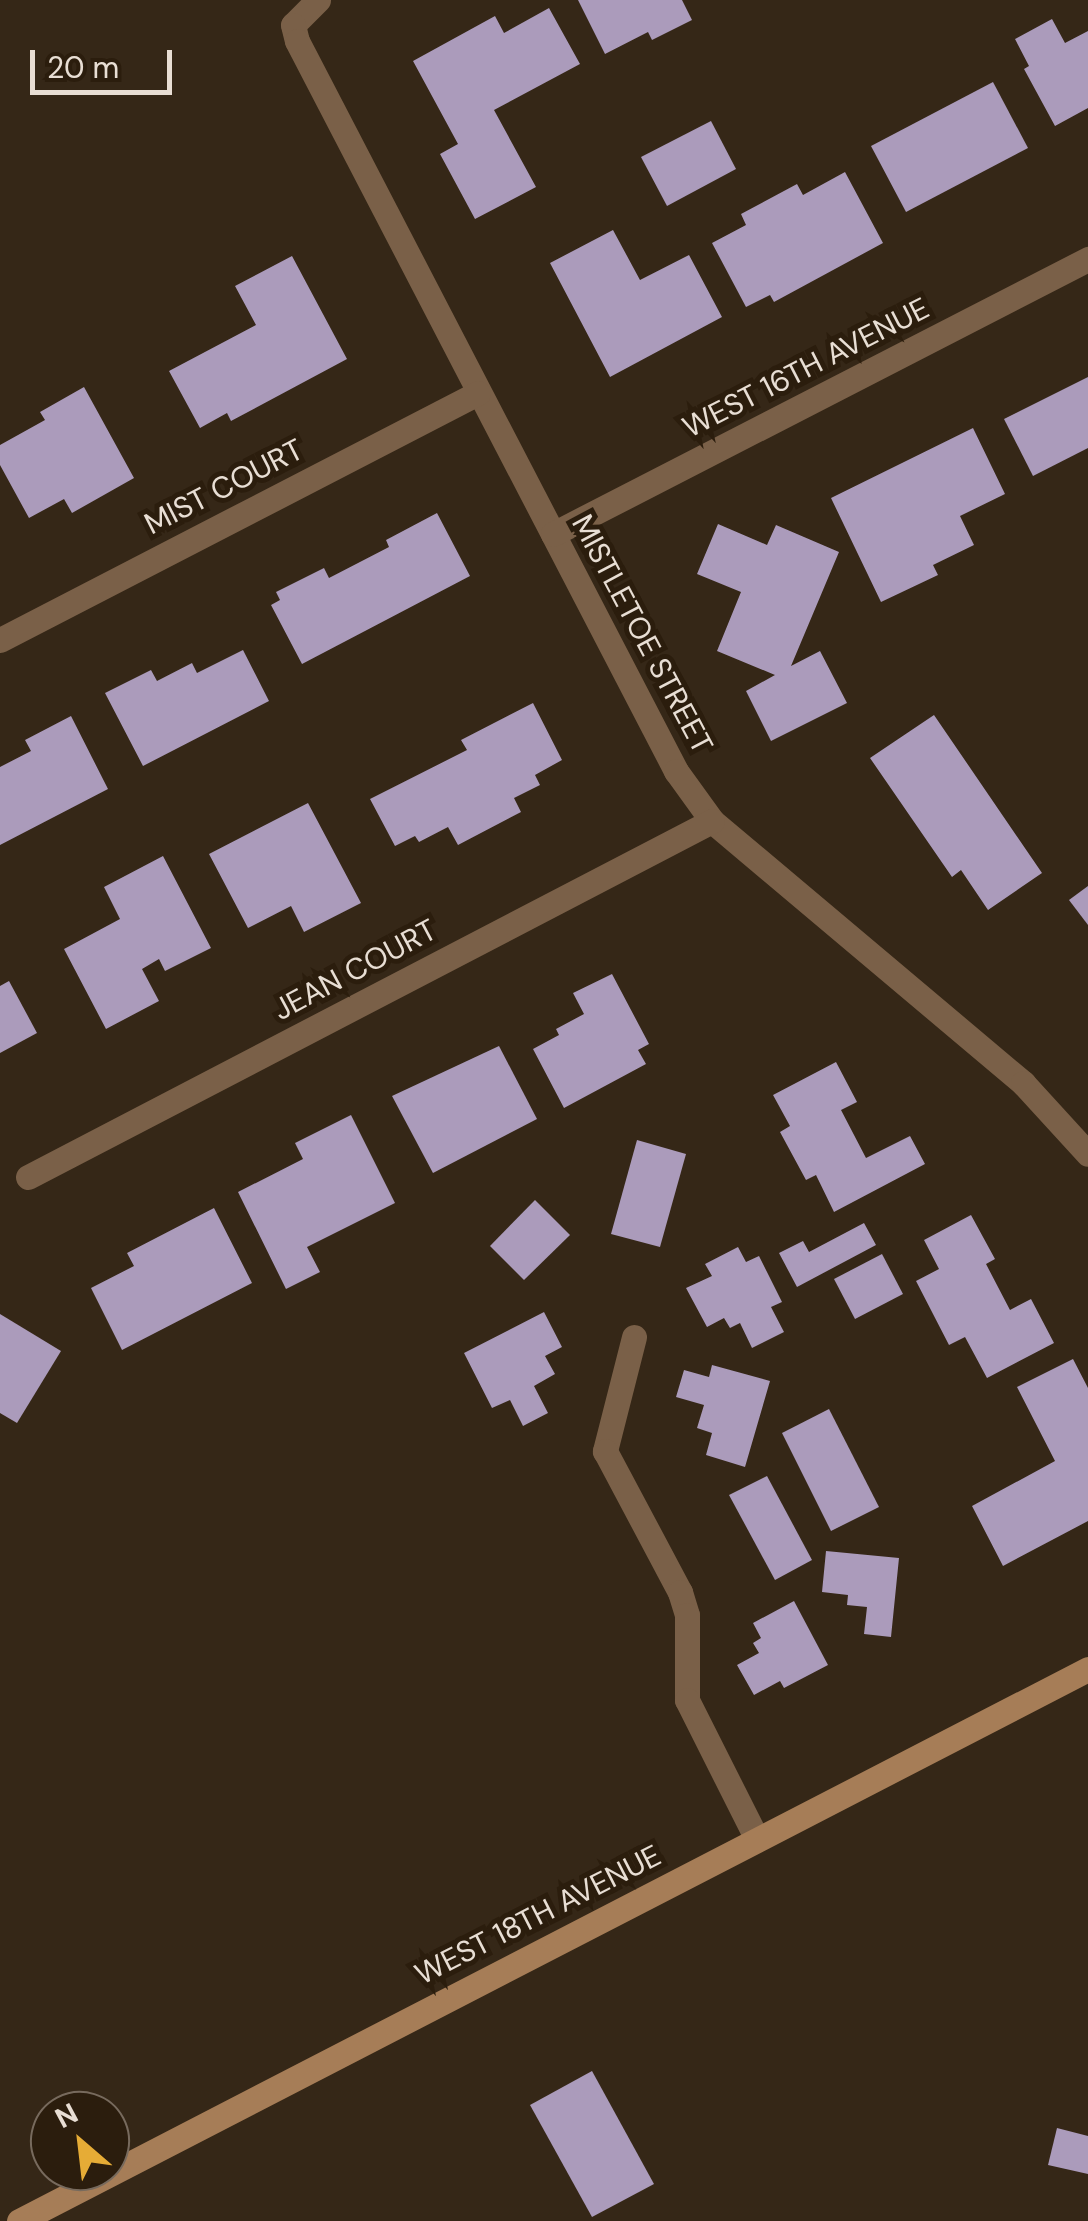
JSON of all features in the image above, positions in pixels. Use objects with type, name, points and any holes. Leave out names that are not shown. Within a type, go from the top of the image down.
[{"type":"main road","name":"WEST 18TH AVENUE","points":[[19,2221],[1088,1669]]},
{"type":"street","name":"MISTLETOE STREET","points":[[318,0],[292,25],[478,393],[676,771],[712,821],[1023,1083],[1088,1154]]},
{"type":"street","name":"WEST 16TH AVENUE","points":[[553,534],[1088,259]]},
{"type":"street","name":"MIST COURT","points":[[0,640],[478,393]]},
{"type":"street","name":"JEAN COURT","points":[[28,1177],[712,821]]},
{"type":"street","points":[[634,1337],[605,1451],[680,1592],[688,1615],[687,1700],[757,1839]]},
{"type":"building","points":[[578,0],[682,0],[692,20],[652,40],[648,32],[605,54]]},
{"type":"building","points":[[549,8],[580,64],[494,110],[536,187],[475,219],[440,154],[458,144],[413,61],[495,16],[504,33]]},
{"type":"building","points":[[1052,19],[1065,43],[1088,31],[1088,108],[1055,126],[1024,69],[1029,66],[1015,39]]},
{"type":"building","points":[[993,82],[1028,148],[906,212],[871,146]]},
{"type":"building","points":[[711,121],[736,169],[667,206],[641,157]]},
{"type":"building","points":[[845,172],[883,243],[774,302],[770,295],[746,307],[712,243],[746,225],[741,214],[797,184],[803,195]]},
{"type":"building","points":[[613,230],[640,280],[689,255],[722,317],[610,377],[550,263]]},
{"type":"building","points":[[292,256],[347,359],[231,421],[227,413],[200,428],[169,371],[256,325],[235,286]]},
{"type":"building","points":[[1088,377],[1088,448],[1033,476],[1004,419]]},
{"type":"building","points":[[84,387],[134,478],[72,513],[64,499],[29,518],[0,465],[0,445],[45,420],[40,412]]},
{"type":"building","points":[[973,428],[1005,494],[960,516],[974,545],[933,565],[938,575],[881,602],[831,498]]},
{"type":"building","points":[[437,513],[470,576],[302,664],[271,605],[280,600],[276,592],[324,568],[329,578],[389,547],[386,540]]},
{"type":"building","points":[[718,524],[767,545],[776,525],[839,552],[791,666],[820,651],[847,703],[771,741],[746,691],[775,675],[717,651],[741,592],[697,574]]},
{"type":"building","points":[[243,650],[269,701],[143,766],[105,693],[151,670],[157,681],[192,663],[197,673]]},
{"type":"building","points":[[533,703],[562,760],[535,775],[540,785],[514,798],[521,812],[458,845],[448,827],[419,842],[415,836],[395,846],[370,799],[467,750],[461,740]]},
{"type":"building","points":[[934,715],[1042,873],[988,910],[961,870],[952,877],[870,758]]},
{"type":"building","points":[[71,716],[108,789],[0,845],[0,767],[31,751],[25,740]]},
{"type":"building","points":[[308,803],[361,903],[304,932],[291,906],[248,928],[209,854]]},
{"type":"building","points":[[163,856],[211,948],[165,971],[159,959],[142,969],[159,1001],[106,1029],[64,949],[120,919],[104,887]]},
{"type":"building","points":[[1088,886],[1088,925],[1069,900]]},
{"type":"building","points":[[612,974],[649,1044],[638,1050],[646,1064],[564,1108],[533,1049],[559,1035],[556,1029],[584,1014],[573,993]]},
{"type":"building","points":[[9,981],[37,1033],[0,1053],[0,986]]},
{"type":"building","points":[[499,1046],[537,1119],[433,1173],[392,1096]]},
{"type":"building","points":[[836,1062],[857,1102],[841,1110],[866,1158],[910,1136],[925,1164],[834,1212],[816,1175],[806,1180],[780,1132],[790,1126],[773,1095]]},
{"type":"building","points":[[351,1115],[395,1203],[307,1247],[320,1272],[286,1289],[238,1192],[303,1159],[295,1143]]},
{"type":"building","points":[[637,1140],[686,1154],[660,1247],[611,1234]]},
{"type":"building","points":[[535,1200],[570,1235],[524,1280],[490,1246]]},
{"type":"building","points":[[214,1208],[252,1283],[122,1350],[91,1288],[134,1266],[127,1253]]},
{"type":"building","points":[[971,1215],[995,1259],[986,1264],[1010,1310],[1031,1299],[1054,1343],[987,1378],[965,1337],[949,1345],[916,1281],[939,1269],[924,1240]]},
{"type":"building","points":[[864,1223],[876,1245],[797,1287],[779,1253],[803,1241],[809,1252]]},
{"type":"building","points":[[738,1247],[746,1262],[759,1256],[782,1302],[771,1307],[784,1332],[752,1348],[740,1323],[730,1328],[724,1318],[707,1327],[686,1288],[712,1276],[705,1264]]},
{"type":"building","points":[[882,1254],[903,1294],[855,1319],[834,1279]]},
{"type":"building","points":[[544,1312],[562,1347],[545,1356],[555,1374],[534,1386],[548,1413],[523,1426],[510,1400],[492,1408],[464,1353]]},
{"type":"building","points":[[0,1314],[61,1351],[17,1423],[0,1413]]},
{"type":"building","points":[[1073,1359],[1088,1388],[1088,1521],[1003,1566],[972,1506],[1055,1461],[1017,1387]]},
{"type":"building","points":[[712,1365],[770,1381],[745,1467],[706,1455],[712,1433],[697,1428],[704,1405],[676,1397],[684,1370],[709,1377]]},
{"type":"building","points":[[829,1409],[879,1507],[831,1531],[782,1433]]},
{"type":"building","points":[[767,1476],[812,1560],[775,1580],[729,1495]]},
{"type":"building","points":[[826,1551],[899,1558],[891,1637],[864,1634],[867,1607],[847,1605],[848,1595],[822,1592]]},
{"type":"building","points":[[794,1601],[828,1665],[784,1688],[780,1681],[754,1695],[737,1665],[759,1653],[753,1643],[761,1638],[753,1623]]},
{"type":"building","points":[[592,2071],[654,2184],[592,2217],[530,2105]]},
{"type":"building","points":[[1057,2128],[1088,2136],[1088,2174],[1048,2165]]}]
